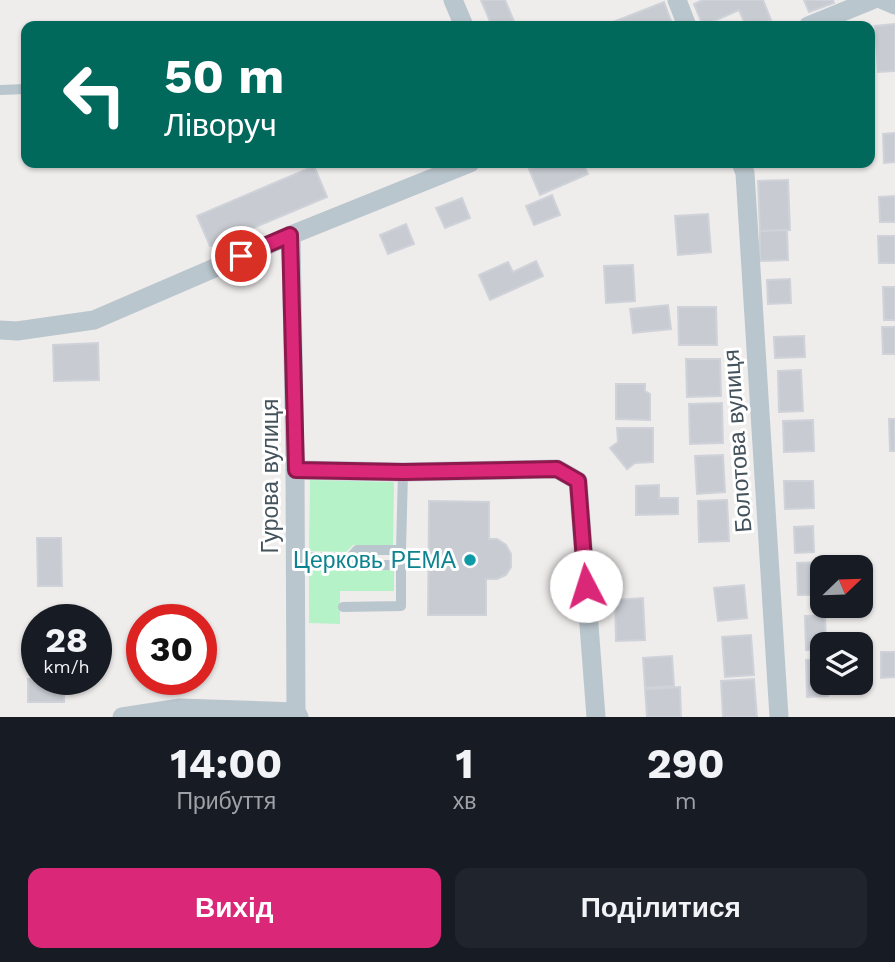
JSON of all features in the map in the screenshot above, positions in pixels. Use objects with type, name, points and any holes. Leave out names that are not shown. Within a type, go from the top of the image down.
[{"type":"street","points":[[453,0],[462,21]]},
{"type":"street","points":[[677,0],[685,21]]},
{"type":"street","points":[[820,21],[872,0]]},
{"type":"street","points":[[883,0],[895,5]]},
{"type":"street","points":[[0,330],[16,331],[94,320],[290,235],[458,168]]},
{"type":"street","name":"Болотова вулиця","points":[[743,168],[779,717]]},
{"type":"street","name":"Гурова вулиця","points":[[290,235],[296,470],[294,557],[297,715]]},
{"type":"street","points":[[296,470],[403,472],[557,469],[578,481],[596,717]]},
{"type":"street","points":[[122,717],[180,713],[297,715]]},
{"type":"lane","points":[[0,89],[21,89]]},
{"type":"lane","points":[[350,558],[357,550],[401,550],[403,472]]},
{"type":"lane","points":[[294,557],[350,558],[356,565],[401,565],[401,607],[343,607]]},
{"type":"green space","points":[[310,480],[394,482],[393,546],[353,545],[346,552],[309,551]]},
{"type":"green space","points":[[309,564],[347,564],[354,569],[394,569],[394,591],[340,591],[340,624],[309,623]]},
{"type":"building","points":[[481,0],[505,0],[514,21],[490,21]]},
{"type":"building","points":[[703,0],[763,0],[771,20],[744,21],[739,10],[714,21],[701,21],[694,4]]},
{"type":"building","points":[[804,0],[833,0],[834,3],[809,12]]},
{"type":"building","points":[[664,2],[671,21],[616,21]]},
{"type":"building","points":[[895,24],[895,71],[878,72],[875,26]]},
{"type":"building","points":[[895,133],[895,162],[884,163],[883,134]]},
{"type":"building","points":[[309,168],[315,168],[327,197],[210,246],[197,216]]},
{"type":"building","points":[[585,168],[588,174],[540,195],[529,169]]},
{"type":"building","points":[[788,180],[790,230],[760,231],[758,181]]},
{"type":"building","points":[[552,195],[560,215],[534,225],[526,206]]},
{"type":"building","points":[[895,196],[895,222],[880,222],[879,197]]},
{"type":"building","points":[[462,198],[470,218],[445,228],[436,208]]},
{"type":"building","points":[[708,214],[711,252],[678,255],[675,216]]},
{"type":"building","points":[[406,224],[414,244],[388,254],[380,235]]},
{"type":"building","points":[[787,230],[788,260],[760,261],[760,231]]},
{"type":"building","points":[[878,236],[895,236],[895,263],[879,263]]},
{"type":"building","points":[[536,261],[543,276],[490,300],[479,275],[508,262],[513,272]]},
{"type":"building","points":[[633,265],[635,301],[606,303],[604,266]]},
{"type":"building","points":[[790,279],[791,303],[768,304],[767,280]]},
{"type":"building","points":[[883,287],[895,287],[895,320],[884,320]]},
{"type":"building","points":[[668,305],[671,329],[633,333],[630,309]]},
{"type":"building","points":[[678,307],[716,307],[717,345],[679,345]]},
{"type":"building","points":[[882,327],[895,327],[895,354],[883,354]]},
{"type":"building","points":[[804,336],[805,357],[775,358],[774,337]]},
{"type":"building","points":[[98,343],[99,380],[54,381],[53,345]]},
{"type":"building","points":[[686,359],[720,359],[721,396],[687,397]]},
{"type":"building","points":[[801,370],[803,411],[779,412],[778,371]]},
{"type":"building","points":[[616,384],[645,384],[645,391],[650,394],[650,420],[616,419]]},
{"type":"building","points":[[722,403],[723,443],[690,444],[689,404]]},
{"type":"building","points":[[889,419],[895,419],[895,451],[890,451]]},
{"type":"building","points":[[813,420],[814,451],[784,452],[783,421]]},
{"type":"building","points":[[617,428],[653,428],[653,462],[635,463],[627,469],[610,448],[618,442]]},
{"type":"building","points":[[723,455],[725,492],[697,494],[695,456]]},
{"type":"building","points":[[784,481],[813,481],[814,508],[785,509]]},
{"type":"building","points":[[659,485],[659,498],[678,498],[678,514],[636,515],[636,486]]},
{"type":"building","points":[[727,500],[729,541],[699,542],[698,501]]},
{"type":"building","name":"Церковь РЕМА","points":[[429,501],[489,502],[489,539],[497,539],[506,545],[511,554],[511,567],[506,575],[497,579],[486,579],[486,615],[428,615]]},
{"type":"building","points":[[813,526],[814,552],[795,553],[794,527]]},
{"type":"building","points":[[37,538],[61,538],[62,586],[38,586]]},
{"type":"building","points":[[810,562],[810,595],[798,595],[797,563]]},
{"type":"building","points":[[744,585],[747,618],[718,621],[714,588]]},
{"type":"building","points":[[643,598],[645,640],[616,641],[615,600]]},
{"type":"building","points":[[805,616],[825,618],[826,632],[810,632],[810,650],[806,650]]},
{"type":"building","points":[[751,635],[754,675],[725,677],[722,637]]},
{"type":"building","points":[[881,652],[895,652],[895,677],[881,678]]},
{"type":"building","points":[[672,656],[674,686],[645,688],[643,658]]},
{"type":"building","points":[[806,660],[810,660],[810,695],[828,696],[807,697]]},
{"type":"building","points":[[754,679],[757,717],[723,717],[721,681]]},
{"type":"building","points":[[680,687],[681,717],[647,717],[645,689]]},
{"type":"building","points":[[28,695],[64,695],[64,702],[28,702]]},
{"type":"place","name":"Церковь РЕМА","points":[[470,560]]},
{"type":"route","points":[[241,256],[290,235],[296,470],[403,472],[557,469],[578,481],[586,586]]}]
